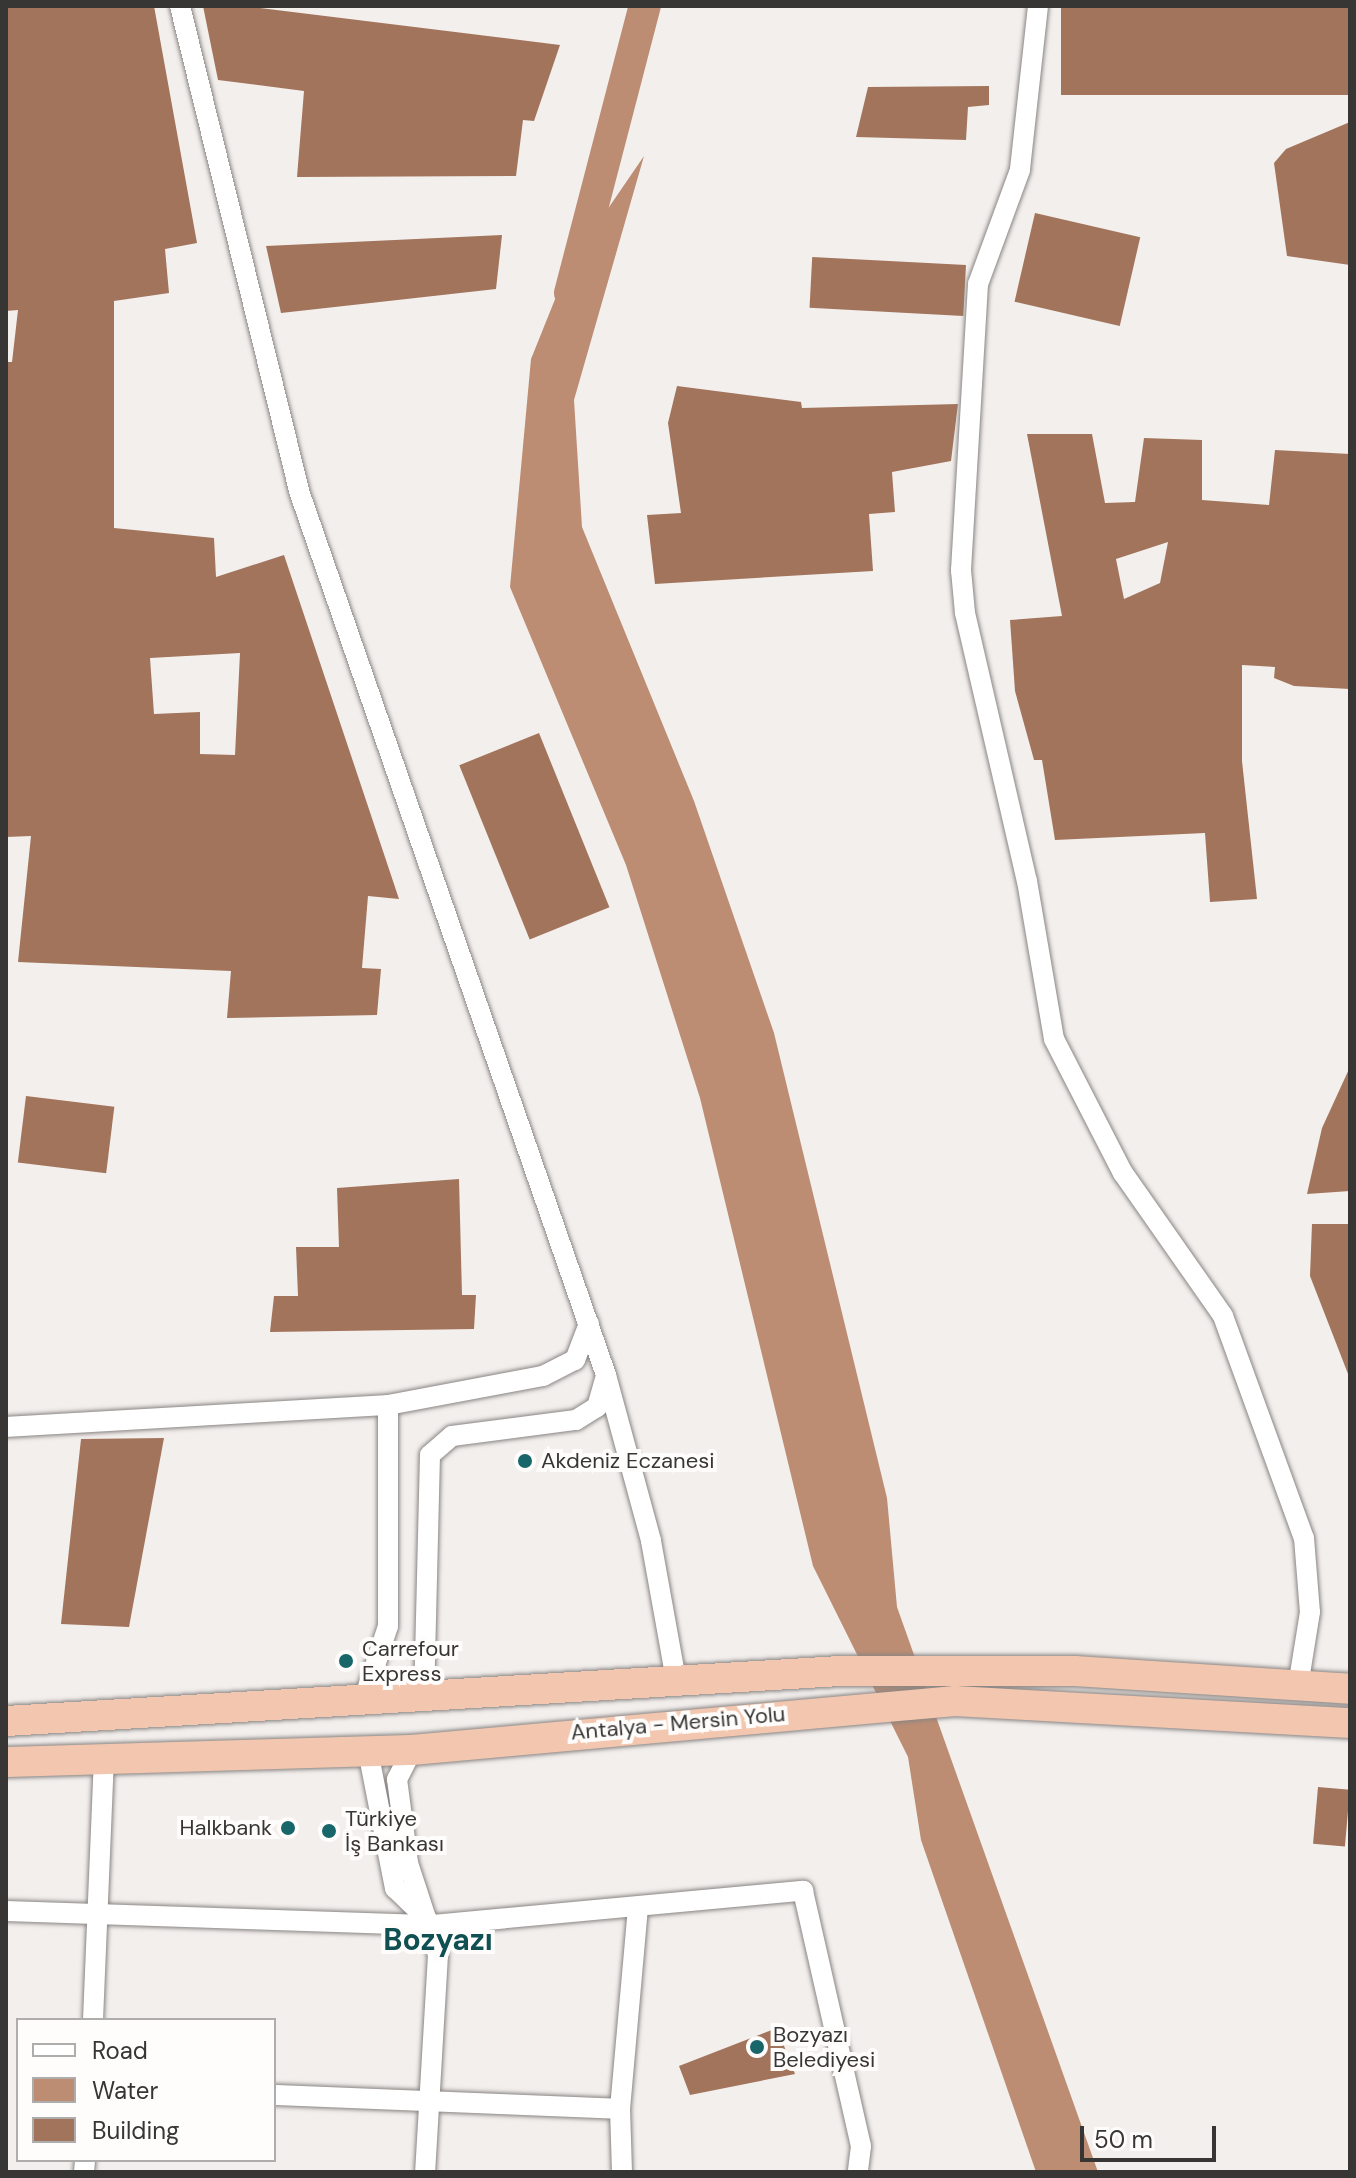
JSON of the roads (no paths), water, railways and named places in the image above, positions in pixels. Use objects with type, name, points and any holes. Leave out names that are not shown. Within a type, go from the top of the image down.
[{"type":"highway","name":"Antalya - Mersin Yolu","points":[[6,1721],[424,1700],[676,1680],[951,1668],[1350,1689]]},
{"type":"highway","points":[[412,1750],[423,1735],[424,1700]]},
{"type":"highway","name":"Antalya - Mersin Yolu","points":[[6,1762],[412,1750],[844,1708],[955,1701],[1350,1723]]},
{"type":"highway","points":[[363,1702],[352,1728],[368,1751]]},
{"type":"street","points":[[180,6],[299,491],[377,732],[606,1375],[651,1541],[676,1680]]},
{"type":"street","points":[[1038,6],[1020,170],[978,284],[961,570],[965,613],[1027,881],[1054,1039],[1123,1173],[1223,1316],[1304,1538],[1310,1612],[1298,1686]]},
{"type":"street","points":[[6,1427],[388,1405],[543,1376],[575,1360],[589,1324]]},
{"type":"street","points":[[424,1700],[430,1455],[452,1436],[576,1420],[597,1407],[606,1375]]},
{"type":"street","points":[[363,1702],[388,1626],[388,1405]]},
{"type":"street","points":[[412,1750],[397,1779],[408,1863],[433,1925],[431,2101],[425,2172]]},
{"type":"street","points":[[368,1751],[395,1888],[433,1925]]},
{"type":"street","points":[[93,2018],[104,1758]]},
{"type":"street","points":[[6,1911],[433,1925],[638,1909],[803,1891],[861,2146],[858,2172]]},
{"type":"street","points":[[622,2172],[620,2109],[638,1909]]},
{"type":"street","points":[[276,2095],[620,2109]]},
{"type":"water","points":[[644,156],[574,400],[582,527],[694,801],[774,1033],[887,1498],[897,1607],[1098,2172],[1036,2172],[921,1840],[908,1757],[813,1566],[700,1098],[626,865],[510,587],[531,359],[568,267]]},
{"type":"waterway","points":[[570,293],[645,6]]},
{"type":"place","name":"Akdeniz Eczanesi","points":[[525,1461]]},
{"type":"place","name":"Carrefour Express","points":[[346,1661]]},
{"type":"place","name":"Halkbank","points":[[288,1828]]},
{"type":"place","name":"Türkiye İş Bankası","points":[[329,1831]]},
{"type":"place","name":"Bozyazı Belediyesi","points":[[757,2047]]},
{"type":"district","name":"Bozyazı","points":[[438,1940]]}]
